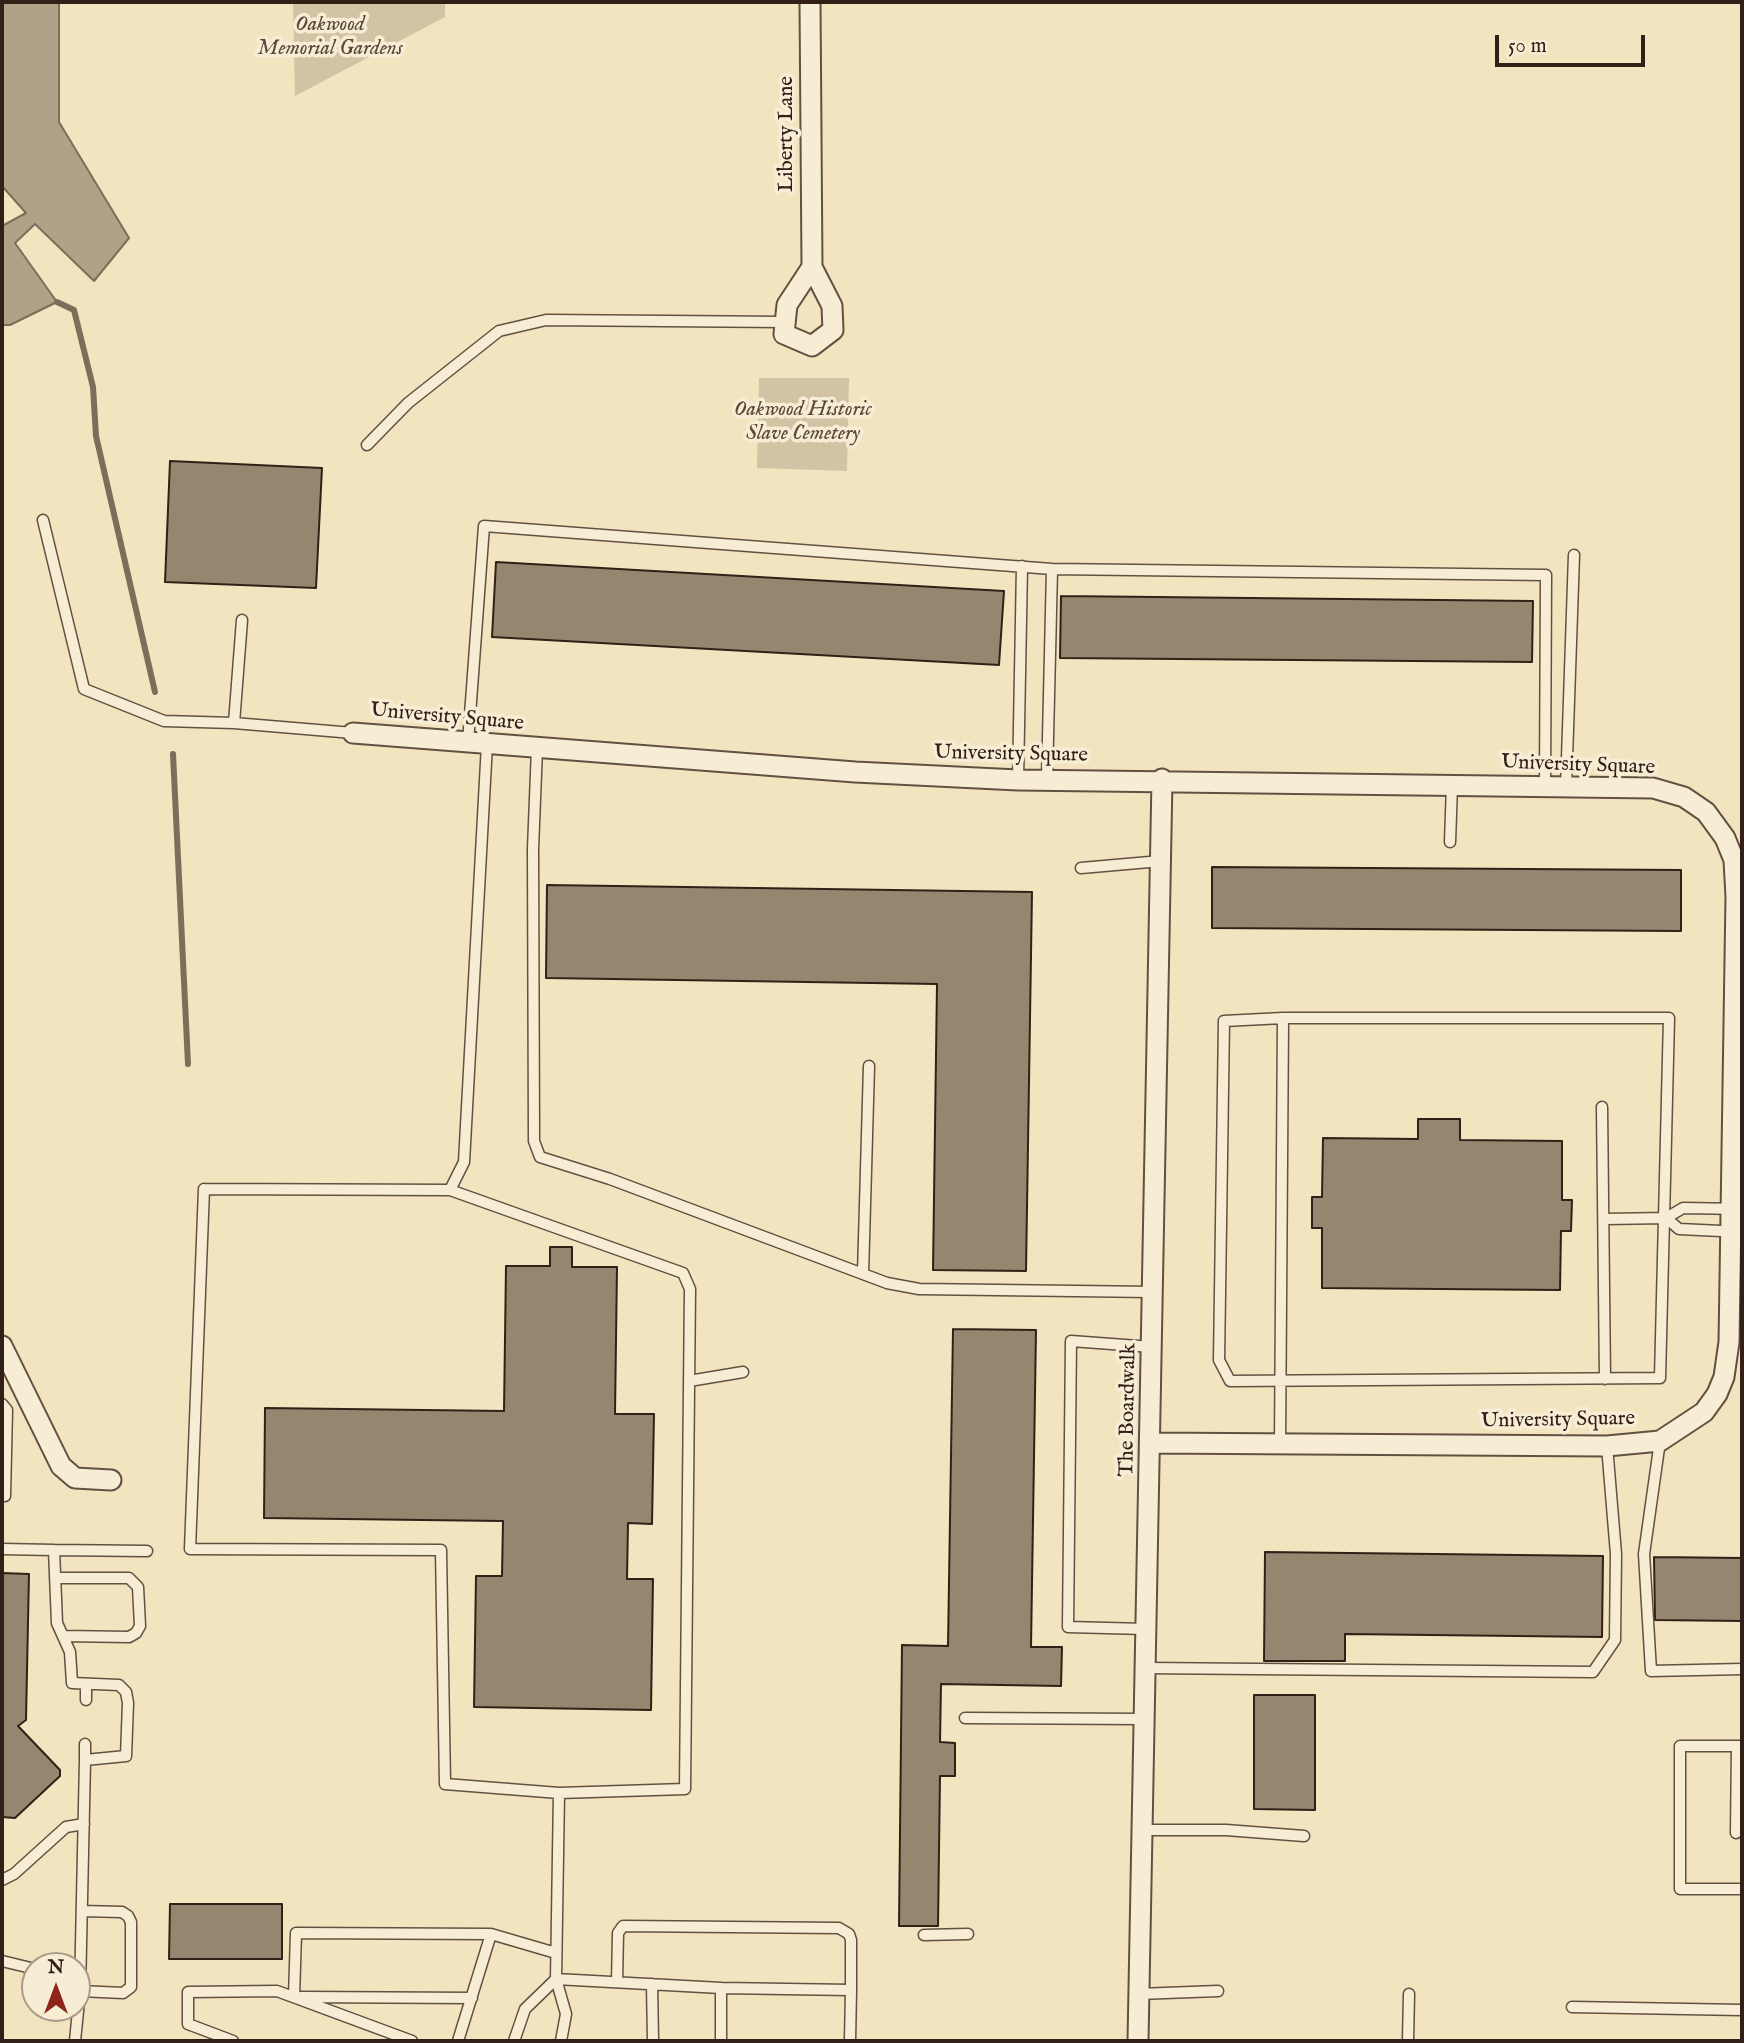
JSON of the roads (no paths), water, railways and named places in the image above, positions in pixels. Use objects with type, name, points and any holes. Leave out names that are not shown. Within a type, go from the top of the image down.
[{"type":"street","name":"Liberty Lane","points":[[810,2],[812,267]]},
{"type":"street","points":[[812,267],[832,306],[833,330],[812,346],[785,334],[785,322],[787,305],[812,267]]},
{"type":"street","name":"University Square","points":[[353,733],[855,772],[1018,780],[1162,779],[1653,788],[1684,797],[1706,812],[1725,838],[1734,860],[1738,1056],[1737,1232],[1729,1342],[1724,1377],[1717,1394],[1704,1412],[1660,1441],[1607,1446],[1151,1443]]},
{"type":"street","name":"The Boardwalk","points":[[1138,2041],[1162,779]]},
{"type":"street","points":[[2,1346],[61,1466],[75,1478],[111,1480]]},
{"type":"lane","points":[[367,445],[408,403],[499,331],[547,320],[785,322]]},
{"type":"lane","points":[[43,520],[84,689],[164,721],[234,723],[353,733]]},
{"type":"lane","points":[[450,1190],[464,1162],[485,526],[1052,569],[1546,575],[1545,786]]},
{"type":"lane","points":[[1566,787],[1574,555]]},
{"type":"lane","points":[[1018,780],[1022,566]]},
{"type":"lane","points":[[1047,780],[1052,569]]},
{"type":"lane","points":[[234,723],[242,620]]},
{"type":"lane","points":[[537,748],[533,849],[534,1141],[540,1157],[610,1180],[863,1274],[919,1289],[1154,1292]]},
{"type":"lane","points":[[1450,842],[1452,785]]},
{"type":"lane","points":[[1082,868],[1161,861]]},
{"type":"lane","points":[[1280,1444],[1283,1018]]},
{"type":"lane","points":[[1283,1018],[1669,1018],[1660,1378],[1282,1383],[1230,1381],[1219,1360],[1224,1021],[1283,1018]]},
{"type":"lane","points":[[863,1274],[869,1066]]},
{"type":"lane","points":[[1602,1107],[1605,1379]]},
{"type":"lane","points":[[204,1189],[450,1190],[682,1273],[690,1289],[690,1381],[685,1789],[559,1793],[444,1784],[441,1550],[190,1549],[204,1189]]},
{"type":"lane","points":[[1605,1219],[1666,1218],[1683,1208],[1737,1209]]},
{"type":"lane","points":[[1666,1218],[1679,1230],[1737,1232]]},
{"type":"lane","points":[[1145,1629],[1068,1627],[1071,1341],[1153,1347]]},
{"type":"lane","points":[[690,1381],[743,1372]]},
{"type":"lane","points":[[2,1404],[7,1410],[5,1496],[2,1496]]},
{"type":"lane","points":[[1660,1441],[1644,1554],[1651,1671],[1742,1669]]},
{"type":"lane","points":[[1144,1668],[1593,1672],[1615,1640],[1616,1554],[1607,1446]]},
{"type":"lane","points":[[2,1549],[147,1550]]},
{"type":"lane","points":[[54,1550],[57,1623],[70,1652],[72,1683],[119,1685],[126,1692],[129,1743],[126,1756],[85,1760]]},
{"type":"lane","points":[[55,1578],[129,1578],[138,1587],[140,1626],[136,1633],[129,1637],[63,1636]]},
{"type":"lane","points":[[86,1685],[86,1700]]},
{"type":"lane","points":[[965,1718],[1143,1719]]},
{"type":"lane","points":[[80,1952],[85,1744]]},
{"type":"lane","points":[[1736,1833],[1740,1746],[1680,1746],[1680,1889],[1742,1889]]},
{"type":"lane","points":[[559,1793],[556,1979],[566,2014],[561,2041]]},
{"type":"lane","points":[[2,1880],[14,1874],[66,1827],[84,1824]]},
{"type":"lane","points":[[1141,1829],[1226,1830],[1304,1836]]},
{"type":"lane","points":[[82,1911],[122,1912],[131,1922],[131,1987],[123,1993],[91,1992]]},
{"type":"lane","points":[[617,1982],[618,1933],[623,1926],[839,1928],[849,1934],[851,1940],[850,2041]]},
{"type":"lane","points":[[294,1997],[296,1933],[491,1934],[556,1953]]},
{"type":"lane","points":[[458,2041],[491,1934]]},
{"type":"lane","points":[[924,1935],[968,1934]]},
{"type":"lane","points":[[2,1961],[21,1966]]},
{"type":"lane","points":[[514,2041],[525,2009],[556,1979],[721,1988],[851,1990]]},
{"type":"lane","points":[[652,1984],[653,2041]]},
{"type":"lane","points":[[721,1988],[721,2041]]},
{"type":"lane","points":[[233,2041],[188,2024],[188,1992],[276,1991],[412,2041]]},
{"type":"lane","points":[[1139,1994],[1218,1991]]},
{"type":"lane","points":[[1408,2041],[1409,1994]]},
{"type":"lane","points":[[294,1997],[472,1998]]},
{"type":"lane","points":[[1572,2007],[1742,2010]]},
{"type":"lane","points":[[75,2041],[77,2022]]},
{"type":"waterway","points":[[57,302],[74,310],[93,387],[96,436],[155,692]]},
{"type":"waterway","points":[[173,754],[188,1064]]},
{"type":"park label","name":"Oakwood Memorial Gardens","points":[[330,38]]},
{"type":"park label","name":"Oakwood Historic Slave Cemetery","points":[[803,423]]}]
